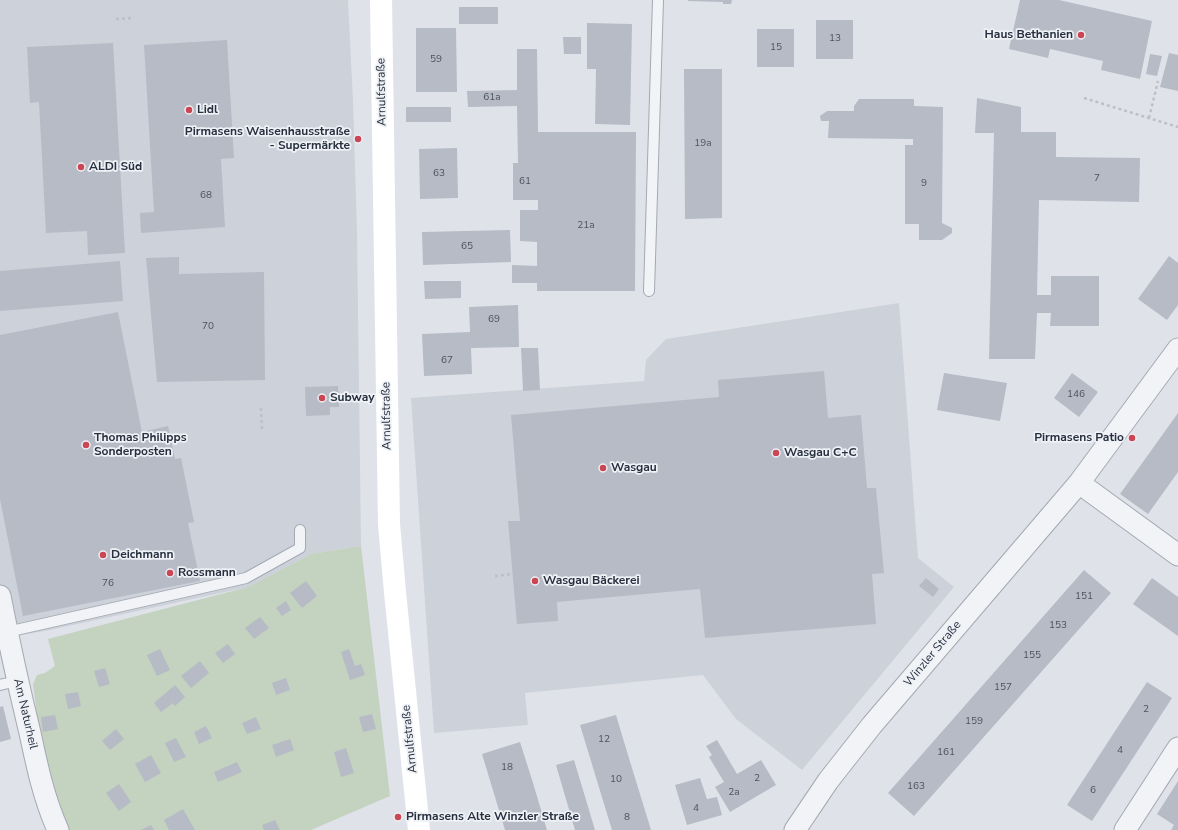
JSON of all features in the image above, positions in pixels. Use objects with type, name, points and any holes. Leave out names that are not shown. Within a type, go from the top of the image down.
[{"type":"street","name":"Arnulfstraße","points":[[381,0],[389,524],[394,592],[419,830]]},
{"type":"street","name":"Winzler Straße","points":[[795,830],[828,781],[872,725],[1079,483],[1178,348]]},
{"type":"street","points":[[1079,483],[1178,555]]},
{"type":"street","name":"Am Naturheil","points":[[0,596],[7,632],[9,683],[42,787],[58,830]]},
{"type":"street","points":[[1125,830],[1178,748]]},
{"type":"lane","points":[[649,291],[658,0]]},
{"type":"lane","points":[[7,632],[246,578],[300,548],[300,530]]},
{"type":"path","points":[[116,19],[133,18]]},
{"type":"path","points":[[1149,118],[1158,81]]},
{"type":"path","points":[[1084,98],[1178,127]]},
{"type":"path","points":[[261,408],[262,430]]},
{"type":"path","points":[[495,576],[513,574]]},
{"type":"shaded area","points":[[0,0],[348,0],[357,232],[361,546],[311,554],[248,587],[50,630],[0,639]]},
{"type":"shaded area","points":[[899,303],[918,558],[954,587],[802,770],[736,719],[703,675],[525,693],[528,725],[434,733],[411,398],[644,381],[646,360],[666,339]]},
{"type":"green space","points":[[361,546],[390,796],[311,830],[67,830],[53,792],[41,746],[33,684],[37,675],[45,673],[55,666],[48,639],[248,587],[311,554]]},
{"type":"building","points":[[688,0],[732,0],[731,4],[723,4],[723,2]]},
{"type":"building","name":"Haus Bethanien","points":[[1020,0],[1059,0],[1152,21],[1140,79],[1101,70],[1103,61],[1050,49],[1048,58],[1009,49]]},
{"type":"building","points":[[459,7],[498,7],[498,24],[459,24]]},
{"type":"building","points":[[816,20],[853,20],[853,59],[816,59]]},
{"type":"building","points":[[587,23],[632,24],[630,125],[595,124],[596,69],[587,69]]},
{"type":"building","points":[[416,28],[456,28],[457,92],[416,92]]},
{"type":"building","points":[[757,29],[794,29],[794,67],[757,67]]},
{"type":"building","points":[[563,37],[581,37],[581,54],[564,54]]},
{"type":"building","name":"Lidl","points":[[227,40],[234,158],[221,159],[225,227],[141,233],[140,213],[154,212],[144,45]]},
{"type":"building","name":"ALDI Süd","points":[[113,43],[125,253],[88,255],[87,231],[46,233],[39,102],[30,103],[27,47]]},
{"type":"building","points":[[517,49],[537,49],[538,132],[636,132],[635,291],[537,291],[537,283],[512,283],[512,265],[537,266],[537,242],[520,241],[520,210],[538,210],[538,200],[513,200],[513,163],[518,163],[517,106],[468,107],[467,91],[517,90]]},
{"type":"building","points":[[1169,53],[1178,55],[1178,91],[1160,87]]},
{"type":"building","points":[[1150,54],[1162,56],[1157,76],[1146,74]]},
{"type":"building","points":[[684,69],[722,69],[722,218],[685,219]]},
{"type":"building","points":[[977,98],[1021,107],[1021,132],[1056,132],[1056,157],[1140,158],[1139,202],[1039,200],[1037,295],[1051,295],[1051,276],[1099,276],[1099,326],[1050,326],[1051,313],[1037,313],[1035,359],[989,359],[994,133],[975,133]]},
{"type":"building","points":[[859,99],[914,99],[914,106],[943,107],[942,223],[952,228],[952,233],[942,240],[919,240],[919,224],[905,224],[905,145],[913,145],[913,139],[828,138],[829,121],[821,121],[820,116],[827,111],[854,111],[854,106]]},
{"type":"building","points":[[406,107],[451,107],[451,122],[406,122]]},
{"type":"building","points":[[457,148],[458,198],[420,199],[419,149]]},
{"type":"building","points":[[510,230],[511,262],[423,265],[422,232]]},
{"type":"building","points":[[1169,256],[1178,263],[1178,305],[1167,320],[1138,299]]},
{"type":"building","points":[[179,257],[179,274],[264,272],[265,380],[157,382],[146,258]]},
{"type":"building","points":[[120,261],[123,301],[0,311],[0,271]]},
{"type":"building","points":[[424,281],[461,281],[461,298],[425,299]]},
{"type":"building","points":[[518,305],[519,347],[471,348],[472,374],[424,376],[422,334],[470,332],[469,307]]},
{"type":"building","name":"Thomas Philipps Sonderposten","points":[[118,312],[142,432],[168,426],[175,459],[181,458],[194,522],[188,523],[200,581],[23,616],[0,499],[0,335]]},
{"type":"building","points":[[521,348],[538,348],[540,390],[523,391]]},
{"type":"building","points":[[824,371],[828,418],[861,415],[867,488],[876,488],[884,573],[872,574],[876,624],[705,638],[700,589],[557,602],[558,621],[517,624],[508,521],[520,521],[511,415],[719,397],[718,380]]},
{"type":"building","points":[[944,373],[1007,383],[1000,421],[937,410]]},
{"type":"building","points":[[1072,373],[1098,392],[1079,417],[1054,398]]},
{"type":"building","name":"Subway","points":[[338,386],[339,407],[330,407],[330,415],[306,416],[305,387]]},
{"type":"building","points":[[1178,413],[1178,472],[1148,514],[1120,494]]},
{"type":"building","points":[[1084,570],[1111,593],[914,816],[888,793]]},
{"type":"building","points":[[926,578],[939,589],[933,597],[919,586]]},
{"type":"building","points":[[1152,578],[1178,597],[1178,636],[1133,604]]},
{"type":"building","points":[[306,581],[317,596],[302,608],[290,593]]},
{"type":"building","points":[[286,601],[291,610],[282,616],[276,608]]},
{"type":"building","points":[[260,617],[269,628],[254,639],[245,628]]},
{"type":"building","points":[[228,644],[235,654],[223,663],[215,653]]},
{"type":"building","points":[[160,649],[170,670],[157,676],[147,655]]},
{"type":"building","points":[[349,649],[355,666],[361,664],[365,675],[350,680],[341,652]]},
{"type":"building","points":[[200,661],[209,673],[191,688],[181,676]]},
{"type":"building","points":[[105,668],[110,684],[99,687],[94,671]]},
{"type":"building","points":[[286,678],[290,690],[276,695],[272,683]]},
{"type":"building","points":[[1147,682],[1172,698],[1092,821],[1067,805]]},
{"type":"building","points":[[175,685],[185,697],[175,706],[173,703],[161,712],[154,703]]},
{"type":"building","points":[[78,692],[81,706],[68,709],[65,694]]},
{"type":"building","points":[[3,706],[11,739],[0,742],[0,707]]},
{"type":"building","points":[[372,714],[376,729],[363,732],[359,717]]},
{"type":"building","points":[[55,715],[58,729],[43,732],[41,717]]},
{"type":"building","points":[[616,715],[651,830],[612,830],[580,725]]},
{"type":"building","points":[[256,717],[261,729],[247,734],[242,723]]},
{"type":"building","points":[[206,726],[212,738],[199,744],[194,732]]},
{"type":"building","points":[[116,729],[124,739],[110,750],[102,741]]},
{"type":"building","points":[[176,738],[186,757],[174,762],[165,743]]},
{"type":"building","points":[[290,739],[294,750],[276,757],[272,745]]},
{"type":"building","points":[[717,740],[737,774],[761,760],[776,785],[730,812],[715,787],[724,782],[709,757],[712,755],[706,746]]},
{"type":"building","points":[[520,742],[547,830],[505,830],[482,754]]},
{"type":"building","points":[[346,748],[354,773],[341,777],[334,752]]},
{"type":"building","points":[[151,755],[161,773],[145,782],[135,764]]},
{"type":"building","points":[[574,760],[595,830],[575,830],[556,765]]},
{"type":"building","points":[[237,762],[242,772],[218,782],[214,772]]},
{"type":"building","points":[[700,778],[707,799],[717,797],[722,815],[687,825],[675,785]]},
{"type":"building","points":[[1178,781],[1178,830],[1171,830],[1174,825],[1157,814]]},
{"type":"building","points":[[119,784],[131,802],[119,811],[106,793]]},
{"type":"building","points":[[183,809],[195,830],[169,830],[164,820]]},
{"type":"building","points":[[275,820],[280,830],[264,830],[262,825]]},
{"type":"building","points":[[151,825],[154,830],[141,830]]},
{"type":"place","name":"Haus Bethanien","points":[[1081,35]]},
{"type":"place","name":"Lidl","points":[[189,110]]},
{"type":"place","name":"Pirmasens Waisenhausstraße - Supermärkte","points":[[358,139]]},
{"type":"place","name":"ALDI Süd","points":[[81,167]]},
{"type":"place","name":"Subway","points":[[322,398]]},
{"type":"place","name":"Pirmasens Patio","points":[[1132,438]]},
{"type":"place","name":"Thomas Philipps Sonderposten","points":[[86,445]]},
{"type":"place","name":"Wasgau C+C","points":[[776,453]]},
{"type":"place","name":"Wasgau","points":[[603,468]]},
{"type":"place","name":"Deichmann","points":[[103,555]]},
{"type":"place","name":"Rossmann","points":[[170,573]]},
{"type":"place","name":"Wasgau Bäckerei","points":[[535,581]]},
{"type":"place","name":"Pirmasens Alte Winzler Straße","points":[[398,817]]}]
